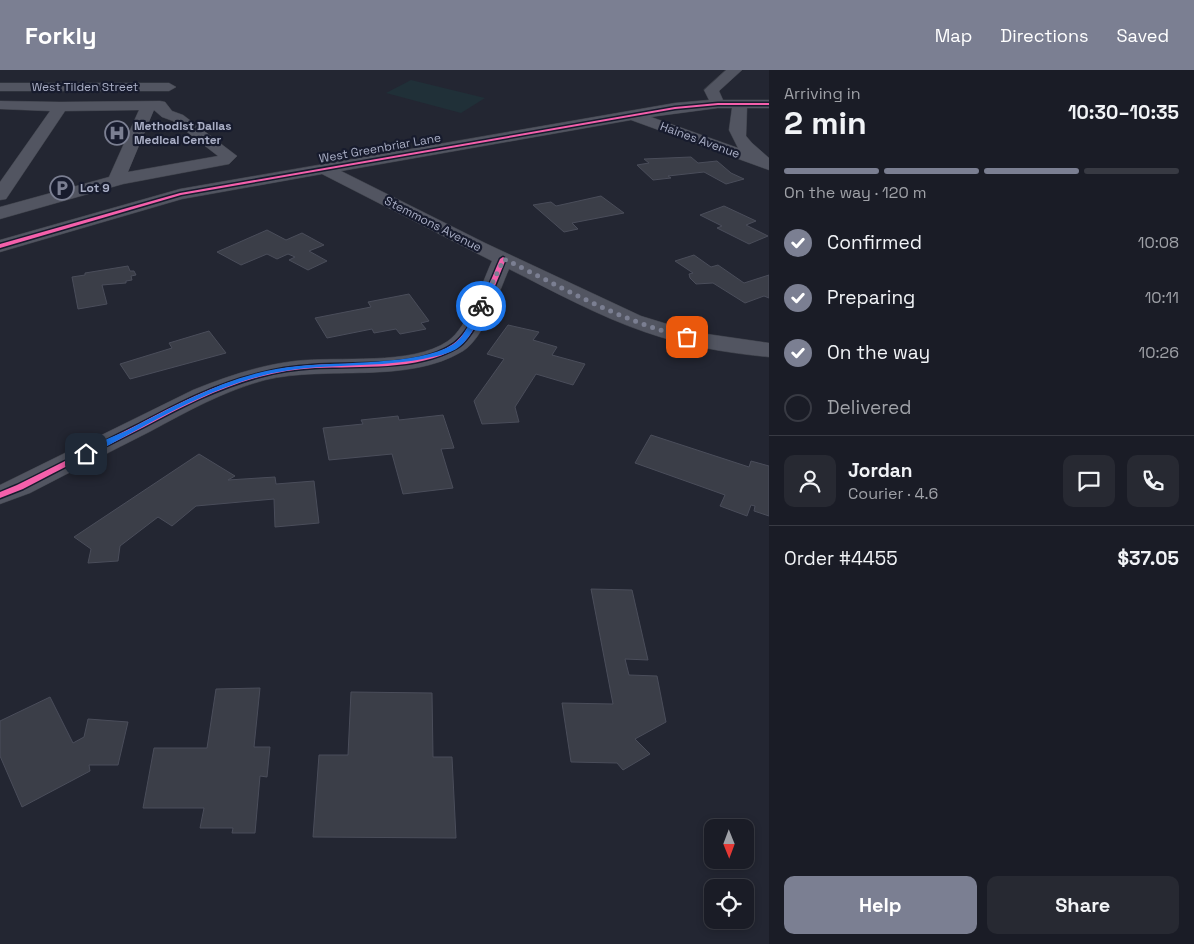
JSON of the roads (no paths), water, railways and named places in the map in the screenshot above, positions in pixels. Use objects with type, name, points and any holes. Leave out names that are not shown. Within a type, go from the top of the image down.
[{"type":"street","points":[[116,181],[154,105],[169,87],[177,70]]},
{"type":"street","points":[[718,104],[711,90],[735,70]]},
{"type":"street","name":"West Tilden Street","points":[[0,87],[169,87]]},
{"type":"street","name":"West Greenbriar Lane","points":[[0,246],[180,194],[632,115],[718,104],[769,104]]},
{"type":"street","name":"Haines Avenue","points":[[740,104],[736,126],[739,140],[748,150],[769,164]]},
{"type":"street","points":[[0,105],[60,107],[154,105],[166,114],[178,118],[229,156],[223,160],[116,181],[0,213]]},
{"type":"street","points":[[0,194],[60,107]]},
{"type":"street","name":"Haines Avenue","points":[[632,115],[769,164]]},
{"type":"street","name":"Stemmons Avenue","points":[[324,169],[596,303],[668,333],[737,347],[769,350]]},
{"type":"street","points":[[0,495],[20,487],[202,395],[259,374],[297,368],[422,358],[456,346],[468,333],[504,259]]},
{"type":"place","name":"Methodist Dallas Medical Center","points":[[117,133]]},
{"type":"place","name":"Lot 9","points":[[62,188]]}]
